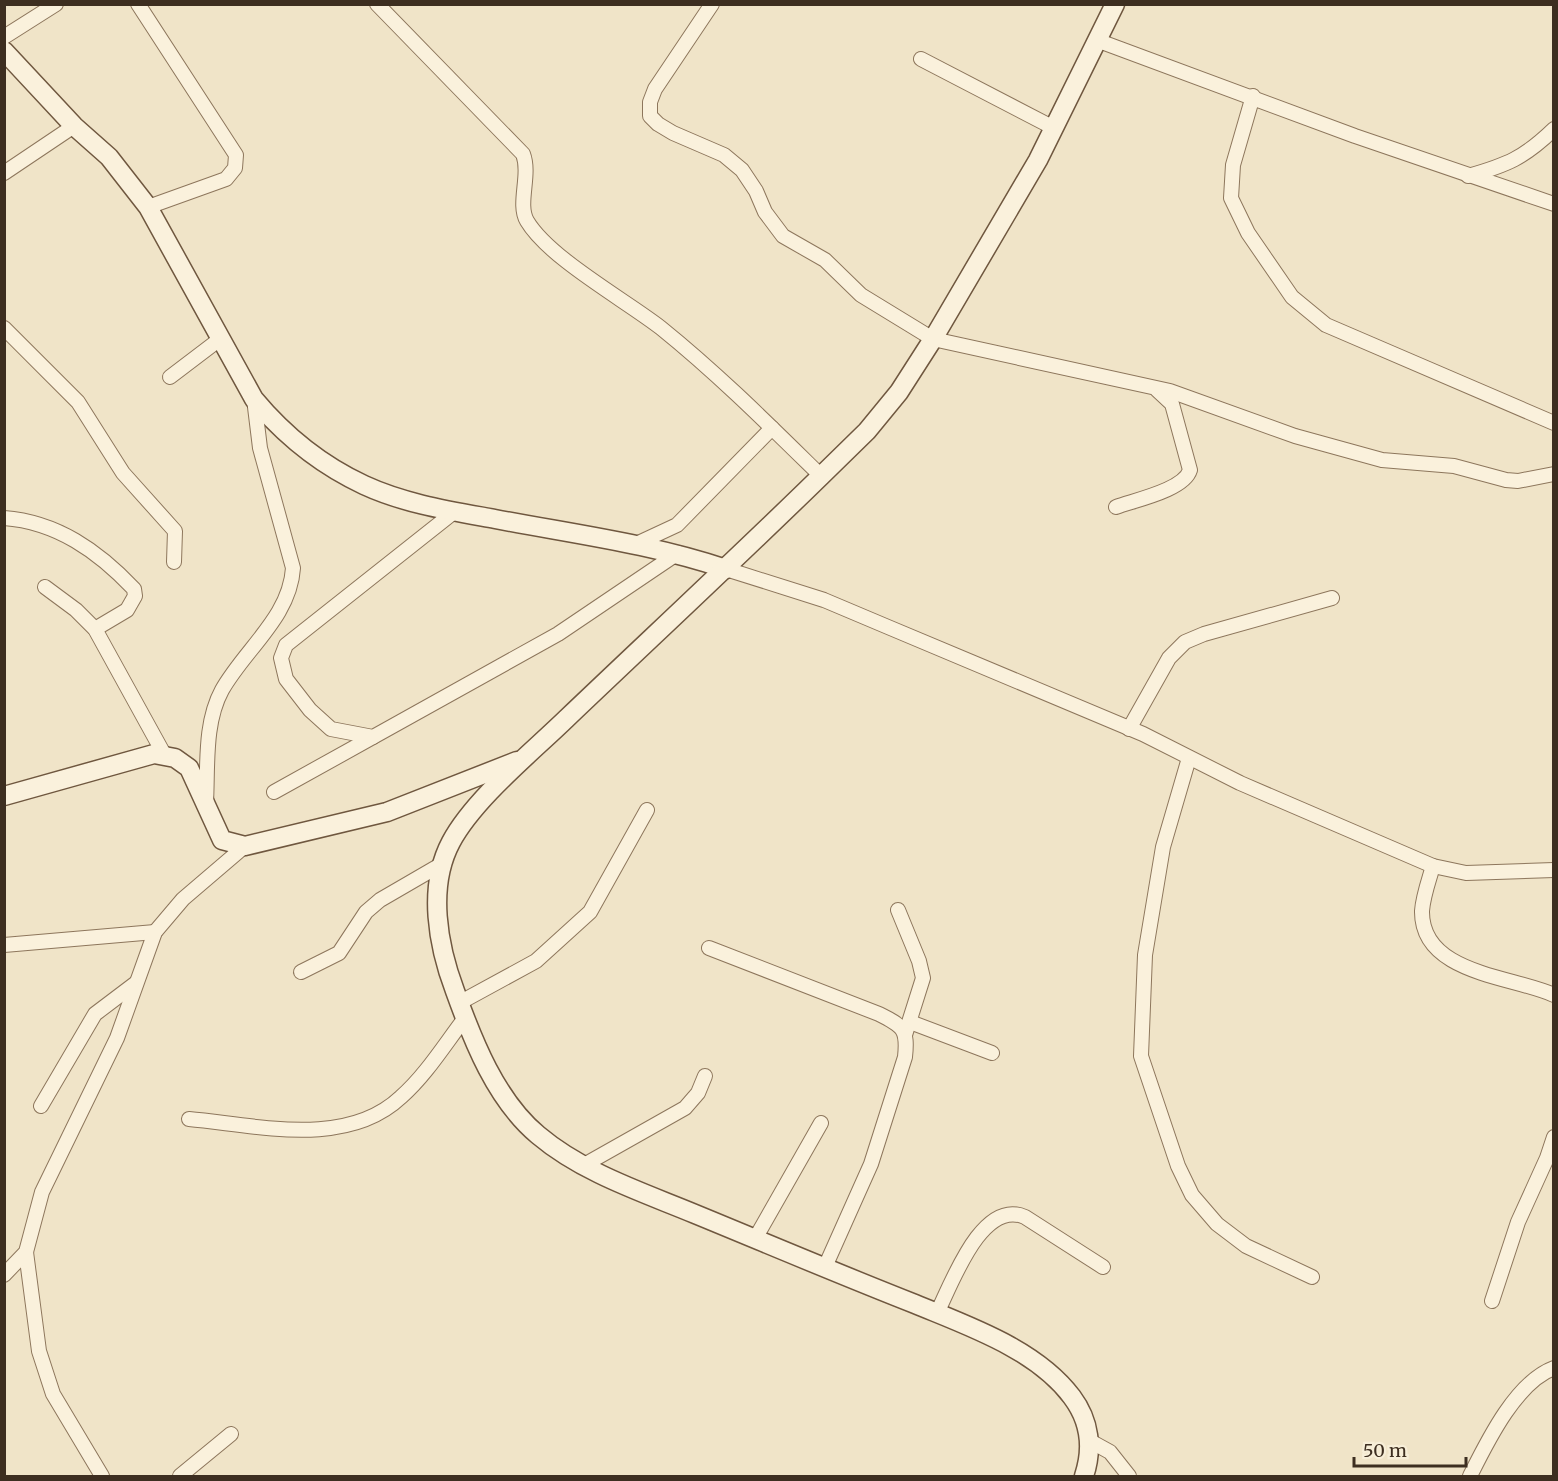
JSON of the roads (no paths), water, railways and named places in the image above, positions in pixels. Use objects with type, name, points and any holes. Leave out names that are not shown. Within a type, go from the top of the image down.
[{"type":"main road","points":[[1084,1476],[1090,1441],[1085,1419],[1076,1404],[1052,1377],[1027,1358],[998,1341],[937,1313],[615,1181],[584,1165],[536,1134],[515,1111],[495,1080],[462,1011],[440,941],[438,888],[442,864],[450,843],[465,820],[522,760],[726,569],[821,476],[879,415],[933,339],[1054,128],[1115,4]]},
{"type":"main road","points":[[4,51],[74,126],[109,157],[148,207],[254,399],[275,425],[305,449],[364,485],[413,503],[678,553],[726,569]]},
{"type":"main road","points":[[4,796],[154,754],[175,758],[189,768],[222,840],[245,846],[387,812],[522,760]]},
{"type":"street","points":[[4,37],[56,4]]},
{"type":"street","points":[[138,4],[236,155],[235,168],[226,179],[148,207]]},
{"type":"street","points":[[377,4],[523,154],[526,163],[525,218],[533,230],[550,248],[661,328],[772,428],[821,476]]},
{"type":"street","points":[[712,4],[656,89],[650,102],[650,116],[658,124],[674,133],[724,155],[742,170],[756,191],[765,212],[783,236],[825,260],[861,295],[933,339],[1153,387],[1204,402],[1295,436],[1382,460],[1403,464],[1454,466],[1518,481],[1554,474]]},
{"type":"street","points":[[1099,40],[1468,176],[1554,204]]},
{"type":"street","points":[[921,59],[1054,128]]},
{"type":"street","points":[[1252,96],[1233,165],[1231,198],[1248,233],[1293,297],[1326,325],[1554,423]]},
{"type":"street","points":[[4,173],[74,126]]},
{"type":"street","points":[[1468,176],[1501,166],[1529,153],[1554,129]]},
{"type":"street","points":[[4,328],[78,402],[123,473],[175,531],[174,562]]},
{"type":"street","points":[[170,377],[220,339]]},
{"type":"street","points":[[1116,507],[1177,485],[1184,481],[1190,470],[1172,404],[1153,387]]},
{"type":"street","points":[[206,806],[213,711],[222,689],[285,603],[292,585],[293,568],[261,448],[254,399]]},
{"type":"street","points":[[634,545],[677,525],[772,428]]},
{"type":"street","points":[[373,737],[331,729],[310,710],[286,679],[281,658],[286,645],[454,512]]},
{"type":"street","points":[[4,518],[30,520],[60,531],[84,546],[134,589],[135,596],[127,610],[95,629]]},
{"type":"street","points":[[274,792],[558,634],[678,553]]},
{"type":"street","points":[[726,569],[824,600],[1129,729],[1240,783],[1433,866],[1466,873],[1554,870]]},
{"type":"street","points":[[45,587],[76,610],[95,629],[165,756]]},
{"type":"street","points":[[1129,729],[1169,658],[1185,642],[1204,634],[1332,598]]},
{"type":"street","points":[[1189,758],[1163,847],[1145,955],[1141,1056],[1178,1166],[1192,1195],[1218,1224],[1246,1246],[1312,1277]]},
{"type":"street","points":[[189,1119],[297,1129],[353,1125],[381,1113],[402,1097],[462,1011],[536,961],[590,912],[647,810]]},
{"type":"street","points":[[102,1476],[53,1394],[39,1351],[27,1252],[42,1192],[117,1038],[154,932],[183,898],[245,846]]},
{"type":"street","points":[[301,972],[339,953],[366,912],[380,900],[442,864]]},
{"type":"street","points":[[1433,866],[1422,911],[1424,923],[1435,949],[1458,964],[1554,995]]},
{"type":"street","points":[[825,1267],[871,1164],[905,1057],[908,1028],[923,978],[919,961],[898,910]]},
{"type":"street","points":[[4,945],[154,932]]},
{"type":"street","points":[[709,948],[879,1014],[908,1028],[992,1053]]},
{"type":"street","points":[[41,1106],[95,1014],[136,983]]},
{"type":"street","points":[[584,1165],[685,1108],[698,1093],[705,1076]]},
{"type":"street","points":[[755,1239],[821,1123]]},
{"type":"street","points":[[1492,1301],[1518,1222],[1554,1137]]},
{"type":"street","points":[[937,1313],[977,1235],[1000,1216],[1015,1213],[1025,1217],[1102,1267]]},
{"type":"street","points":[[4,1275],[27,1252]]},
{"type":"street","points":[[1470,1476],[1504,1417],[1528,1383],[1554,1368]]},
{"type":"street","points":[[180,1476],[231,1434]]},
{"type":"street","points":[[1090,1441],[1110,1452],[1130,1476]]}]
